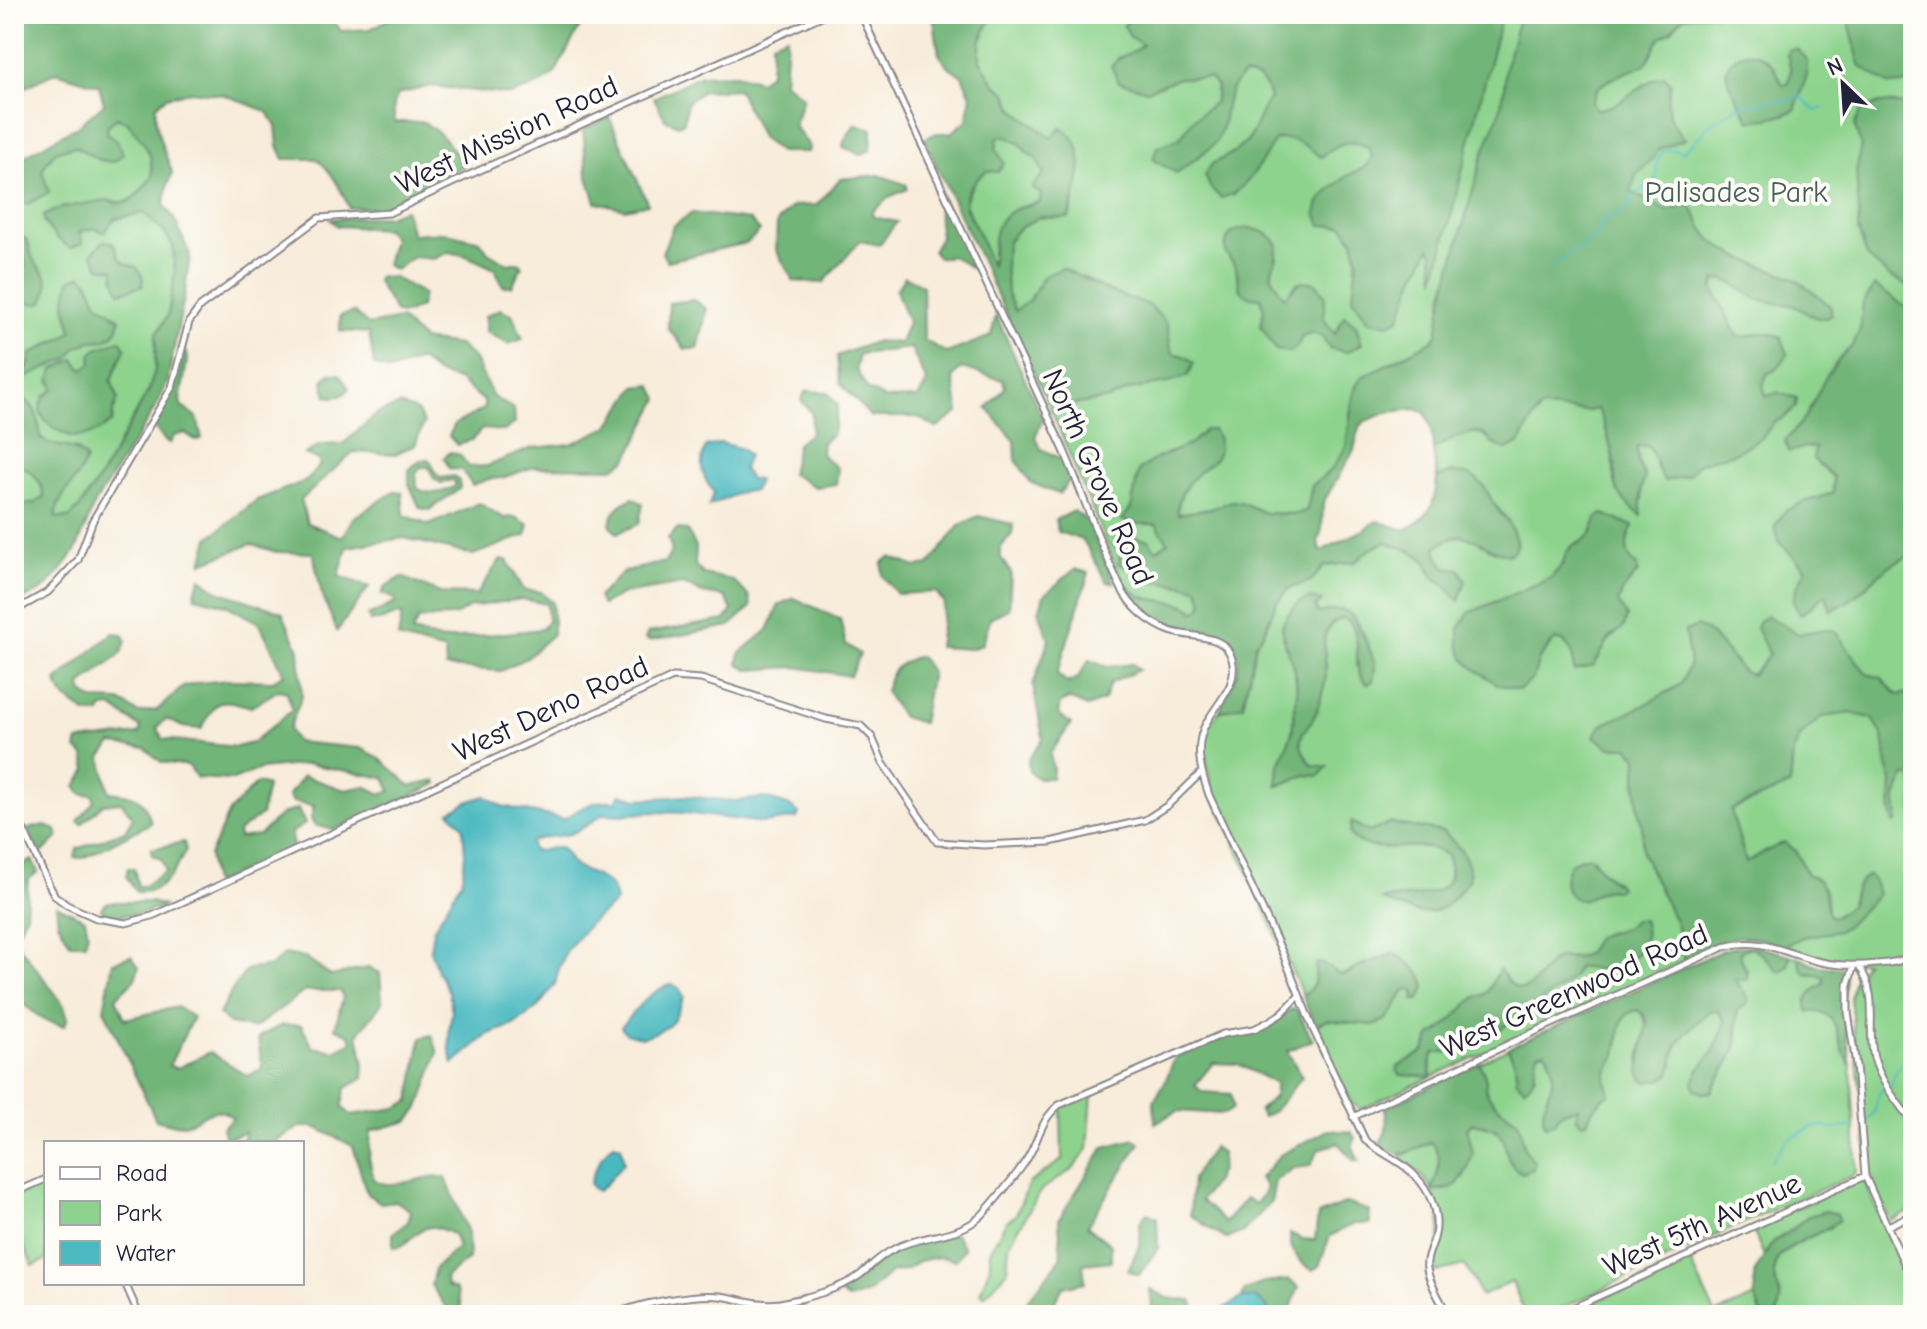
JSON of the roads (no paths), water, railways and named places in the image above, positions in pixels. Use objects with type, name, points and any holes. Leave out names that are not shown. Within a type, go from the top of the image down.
[{"type":"street","name":"West Mission Road","points":[[14,611],[48,592],[78,560],[93,520],[172,387],[189,322],[200,307],[319,218],[389,213],[826,14]]},
{"type":"street","name":"North Grove Road","points":[[861,14],[1063,450],[1128,600],[1155,623],[1171,631],[1219,641],[1228,649],[1233,660],[1231,683],[1226,695],[1203,731],[1199,756],[1202,772],[1220,820],[1365,1140],[1409,1169],[1430,1198],[1436,1217],[1435,1235],[1426,1267],[1448,1315]]},
{"type":"street","name":"West Deno Road","points":[[14,812],[55,896],[96,918],[126,923],[152,916],[673,677],[701,679],[826,719],[861,726],[872,737],[883,763],[937,842],[984,845],[1050,842],[1145,820],[1168,805],[1202,772]]},
{"type":"street","name":"West Greenwood Road","points":[[1353,1117],[1543,1028],[1739,942],[1755,942],[1823,963],[1856,966],[1891,963],[1913,955]]},
{"type":"street","points":[[1913,1123],[1884,1082],[1878,1068],[1872,1039],[1872,997],[1867,979],[1856,966],[1848,985],[1848,1012],[1856,1065],[1865,1176],[1913,1283]]},
{"type":"street","points":[[613,1315],[644,1304],[704,1296],[719,1296],[758,1305],[781,1303],[846,1283],[895,1248],[969,1226],[980,1217],[1026,1160],[1043,1122],[1059,1105],[1223,1034],[1254,1029],[1281,1014],[1299,996]]},
{"type":"street","name":"West 5th Avenue","points":[[1557,1315],[1865,1176]]},
{"type":"street","points":[[14,1193],[44,1180]]},
{"type":"street","points":[[1888,1226],[1913,1214]]},
{"type":"street","points":[[126,1285],[139,1315]]},
{"type":"water","points":[[721,443],[742,449],[748,455],[743,469],[750,479],[758,480],[754,491],[743,491],[709,506],[714,492],[704,476],[702,460],[706,447]]},
{"type":"water","points":[[620,794],[638,799],[686,796],[734,801],[765,798],[788,805],[799,813],[797,818],[763,823],[685,813],[603,814],[574,832],[531,842],[532,850],[563,850],[575,866],[607,883],[616,902],[589,924],[567,950],[555,984],[539,1006],[516,1024],[489,1034],[453,1064],[449,992],[430,950],[433,930],[462,880],[465,855],[463,826],[450,812],[485,796],[502,806],[564,819],[595,803],[616,802]]},
{"type":"water","points":[[672,984],[679,988],[684,997],[670,1024],[642,1038],[627,1034],[621,1027],[632,1014],[657,991]]},
{"type":"water","points":[[614,1144],[621,1146],[624,1163],[598,1191],[590,1183],[591,1178]]},
{"type":"water","points":[[1255,1297],[1267,1307],[1268,1315],[1212,1315],[1242,1298]]},
{"type":"waterway","points":[[1550,268],[1599,233],[1606,219],[1625,210],[1636,193],[1653,184],[1658,158],[1663,151],[1673,149],[1683,152],[1705,128],[1738,106],[1791,100],[1798,96],[1817,111],[1823,107]]},
{"type":"waterway","points":[[1891,1086],[1896,1071],[1913,1054]]},
{"type":"waterway","points":[[1865,1125],[1874,1114],[1879,1093],[1884,1090]]},
{"type":"waterway","points":[[1771,1162],[1786,1141],[1812,1127],[1830,1129],[1855,1126]]},
{"type":"park label","name":"Palisades Park","points":[[1736,192]]}]
